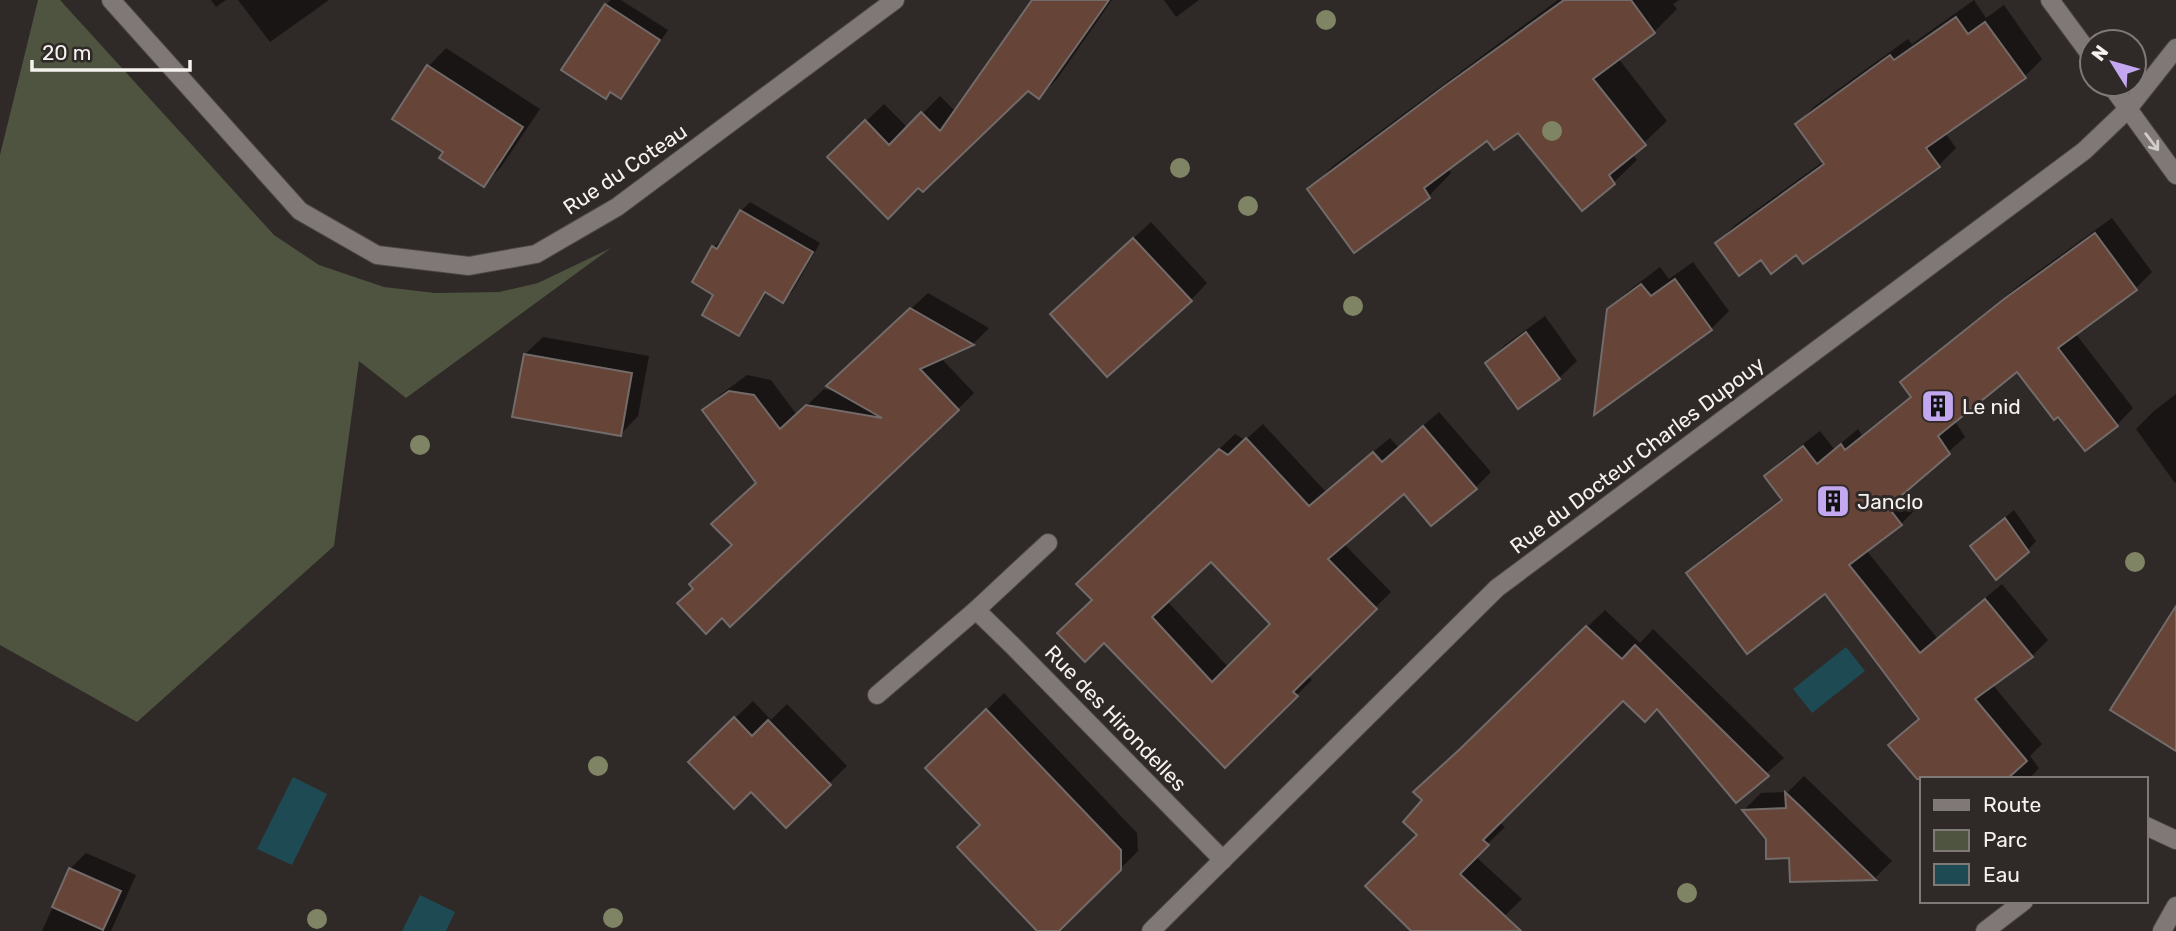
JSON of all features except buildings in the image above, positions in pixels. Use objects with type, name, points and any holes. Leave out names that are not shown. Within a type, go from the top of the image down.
[{"type":"street","name":"Rue du Coteau","points":[[111,0],[300,211],[377,255],[469,266],[536,254],[617,207],[895,0]]},
{"type":"street","points":[[2050,0],[2078,38]]},
{"type":"street","name":"Rue du Docteur Charles Dupouy","points":[[1153,930],[1497,588],[2084,151],[2127,110],[2176,48]]},
{"type":"street","points":[[2119,98],[2176,175]]},
{"type":"street","points":[[877,695],[976,610],[1048,543]]},
{"type":"street","name":"Rue des Hirondelles","points":[[976,610],[1223,860]]},
{"type":"street","points":[[2148,826],[2176,840]]},
{"type":"street","points":[[1985,931],[2021,903]]},
{"type":"street","points":[[2162,931],[2176,906]]},
{"type":"green space","points":[[38,0],[60,0],[274,235],[319,265],[384,287],[435,293],[499,292],[538,283],[611,248],[406,398],[359,361],[334,546],[137,722],[0,645],[0,155]]},
{"type":"water","points":[[1846,647],[1865,671],[1812,713],[1793,689]]},
{"type":"water","points":[[293,777],[327,794],[292,865],[257,849]]},
{"type":"water","points":[[420,895],[455,912],[446,931],[402,931]]},
{"type":"place","name":"Le nid","points":[[1938,406]]},
{"type":"place","name":"Janclo","points":[[1833,501]]}]
